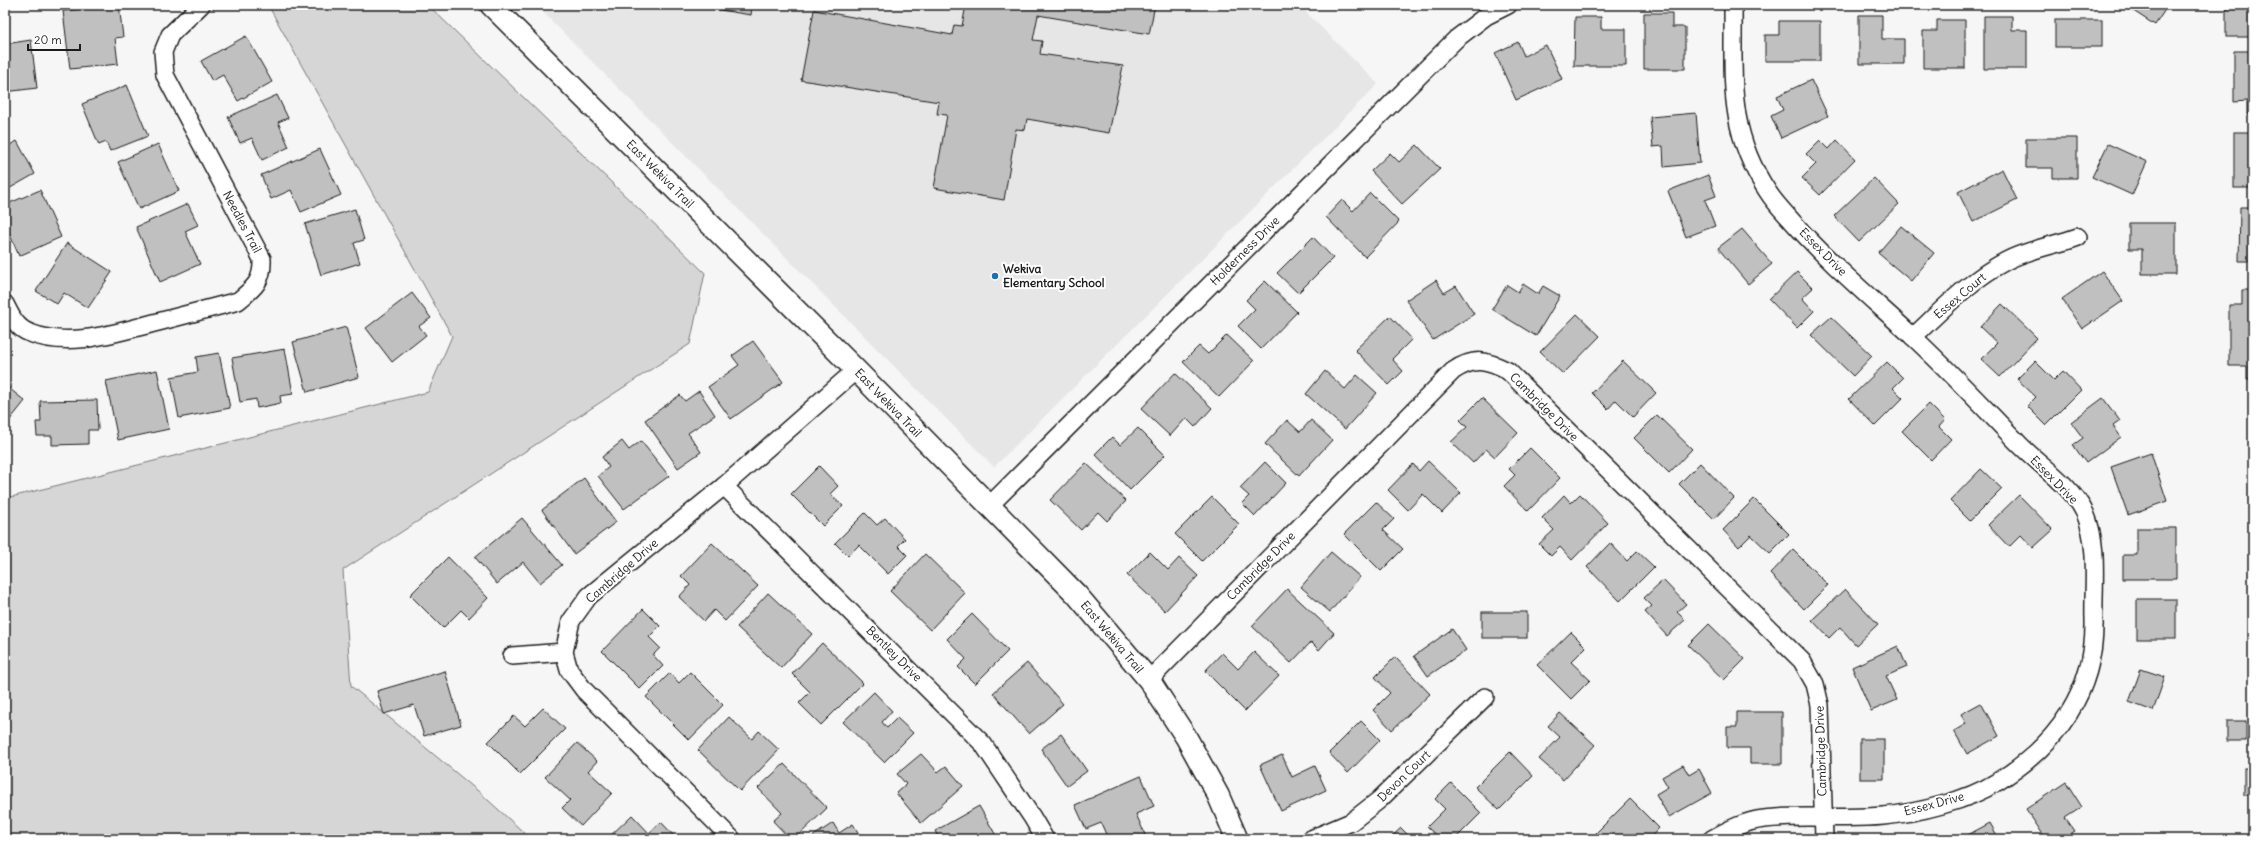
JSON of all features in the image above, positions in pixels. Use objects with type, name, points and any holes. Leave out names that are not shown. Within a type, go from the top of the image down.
[{"type":"street","name":"Needles Trail","points":[[5,304],[14,322],[28,333],[47,338],[70,340],[104,336],[238,301],[250,291],[259,280],[262,272],[262,259],[165,74],[163,52],[170,35],[201,5]]},
{"type":"street","name":"East Wekiva Trail","points":[[491,5],[856,370],[1077,595],[1149,680],[1186,737],[1218,795],[1237,839]]},
{"type":"street","name":"Holderness Drive","points":[[989,506],[1456,39],[1486,16],[1508,5]]},
{"type":"street","name":"Essex Drive","points":[[1712,839],[1736,826],[1763,819],[1884,816],[1913,811],[1956,801],[1993,785],[2026,763],[2049,742],[2062,725],[2083,688],[2095,641],[2093,538],[2084,511],[2066,488],[2030,455],[1913,337],[1819,252],[1769,194],[1751,162],[1736,120],[1734,94],[1733,5]]},
{"type":"street","name":"Essex Court","points":[[1913,337],[1965,289],[2007,260],[2078,238]]},
{"type":"street","name":"Cambridge Drive","points":[[1149,680],[1454,371],[1465,363],[1480,360],[1494,364],[1508,371],[1802,660],[1815,684],[1820,705],[1824,839]]},
{"type":"street","name":"Cambridge Drive","points":[[732,839],[584,690],[569,670],[564,652],[571,621],[589,596],[724,486],[856,370]]},
{"type":"street","name":"Bentley Drive","points":[[724,486],[983,744],[1032,816],[1045,839]]},
{"type":"street","points":[[512,656],[564,652]]},
{"type":"street","name":"Devon Court","points":[[1311,839],[1351,822],[1379,800],[1485,697]]},
{"type":"shaded area","points":[[268,5],[428,5],[705,273],[690,344],[343,570],[351,686],[478,791],[531,839],[5,839],[5,493],[11,497],[428,392],[452,336]]},
{"type":"shaded area","name":"Wekiva Elementary School","points":[[536,5],[1299,5],[1378,84],[994,467]]},
{"type":"building","points":[[119,5],[123,37],[115,38],[118,64],[70,69],[63,11]]},
{"type":"building","points":[[707,5],[752,5],[751,15],[707,8]]},
{"type":"building","points":[[966,5],[1155,5],[1149,34],[1038,15],[1033,40],[1042,41],[1040,54],[1123,66],[1109,133],[1027,119],[1025,130],[1016,129],[1004,200],[934,188],[947,115],[937,114],[939,102],[801,80],[814,10],[952,35],[954,25],[962,26]]},
{"type":"building","points":[[2124,5],[2168,5],[2155,25]]},
{"type":"building","points":[[2226,5],[2253,5],[2253,37],[2226,37]]},
{"type":"building","points":[[1644,13],[1672,13],[1672,27],[1685,27],[1685,69],[1644,69]]},
{"type":"building","points":[[1859,15],[1882,15],[1882,39],[1904,39],[1904,64],[1859,64]]},
{"type":"building","points":[[1984,16],[2012,16],[2012,30],[2027,30],[2027,69],[1984,69]]},
{"type":"building","points":[[1575,17],[1601,17],[1601,29],[1626,29],[1626,66],[1574,66]]},
{"type":"building","points":[[1937,20],[1965,20],[1965,68],[1923,68],[1923,31],[1937,31]]},
{"type":"building","points":[[2055,20],[2102,20],[2102,47],[2055,47]]},
{"type":"building","points":[[1779,21],[1820,21],[1820,61],[1765,61],[1765,35],[1779,35]]},
{"type":"building","points":[[246,36],[272,82],[238,101],[223,75],[212,81],[201,61]]},
{"type":"building","points":[[31,40],[37,88],[5,92],[5,44]]},
{"type":"building","points":[[1518,42],[1524,56],[1546,45],[1562,79],[1516,100],[1495,53]]},
{"type":"building","points":[[2234,51],[2253,51],[2253,115],[2247,115],[2247,101],[2234,102]]},
{"type":"building","points":[[1811,80],[1828,116],[1781,138],[1771,116],[1783,110],[1777,96]]},
{"type":"building","points":[[127,85],[148,136],[110,151],[106,142],[99,145],[82,104]]},
{"type":"building","points":[[277,95],[288,118],[278,122],[289,147],[262,160],[252,138],[240,143],[228,117]]},
{"type":"building","points":[[1696,113],[1700,163],[1664,167],[1663,146],[1653,147],[1650,117]]},
{"type":"building","points":[[2234,132],[2253,132],[2253,188],[2234,188]]},
{"type":"building","points":[[2026,138],[2077,138],[2077,178],[2053,178],[2053,168],[2026,168]]},
{"type":"building","points":[[1820,140],[1829,149],[1837,140],[1855,159],[1820,195],[1802,178],[1816,164],[1806,154]]},
{"type":"building","points":[[5,141],[8,146],[17,141],[35,174],[5,191]]},
{"type":"building","points":[[158,144],[179,191],[139,209],[118,162]]},
{"type":"building","points":[[2108,144],[2147,162],[2132,195],[2092,177]]},
{"type":"building","points":[[1417,145],[1440,169],[1402,204],[1371,171],[1390,153],[1399,162]]},
{"type":"building","points":[[320,149],[341,195],[301,212],[291,190],[271,199],[261,175]]},
{"type":"building","points":[[2002,169],[2017,200],[1973,222],[1958,192]]},
{"type":"building","points":[[1708,175],[1716,196],[1705,200],[1715,226],[1686,237],[1668,191]]},
{"type":"building","points":[[1874,178],[1899,204],[1859,242],[1834,216]]},
{"type":"building","points":[[40,190],[61,237],[19,256],[5,223],[5,205]]},
{"type":"building","points":[[1370,193],[1399,222],[1365,257],[1326,217],[1342,200],[1353,211]]},
{"type":"building","points":[[188,204],[198,225],[185,231],[200,264],[160,282],[136,227]]},
{"type":"building","points":[[2240,207],[2253,207],[2253,261],[2239,261]]},
{"type":"building","points":[[355,209],[364,240],[354,243],[360,263],[321,275],[305,224]]},
{"type":"building","points":[[2129,223],[2176,223],[2176,274],[2142,274],[2142,249],[2129,249]]},
{"type":"building","points":[[1901,226],[1934,253],[1911,281],[1878,253]]},
{"type":"building","points":[[1742,229],[1772,264],[1748,284],[1718,248]]},
{"type":"building","points":[[1313,237],[1333,258],[1298,293],[1277,273]]},
{"type":"building","points":[[67,243],[112,272],[88,308],[64,293],[57,304],[36,291]]},
{"type":"building","points":[[2102,271],[2123,301],[2082,329],[2062,299]]},
{"type":"building","points":[[1797,272],[1813,288],[1802,298],[1814,311],[1797,328],[1769,299]]},
{"type":"building","points":[[1436,280],[1444,293],[1456,286],[1474,314],[1433,340],[1406,300]]},
{"type":"building","points":[[1265,281],[1297,312],[1261,349],[1238,326],[1255,309],[1246,300]]},
{"type":"building","points":[[1523,284],[1538,294],[1543,286],[1560,296],[1536,336],[1492,309],[1507,285],[1518,292]]},
{"type":"building","points":[[2242,290],[2253,290],[2253,379],[2247,379],[2247,366],[2229,366],[2229,305],[2242,305]]},
{"type":"building","points":[[412,293],[431,318],[419,326],[426,335],[392,362],[366,328]]},
{"type":"building","points":[[2002,304],[2037,338],[2000,377],[1981,359],[1997,343],[1980,327]]},
{"type":"building","points":[[1577,314],[1600,336],[1563,374],[1540,352]]},
{"type":"building","points":[[1390,316],[1412,339],[1392,359],[1403,371],[1389,385],[1355,350]]},
{"type":"building","points":[[1831,317],[1872,356],[1853,376],[1811,335]]},
{"type":"building","points":[[346,327],[359,377],[307,392],[293,342]]},
{"type":"building","points":[[1227,335],[1254,361],[1219,397],[1183,362],[1199,346],[1208,354]]},
{"type":"building","points":[[753,341],[783,382],[731,419],[708,387],[739,365],[732,356]]},
{"type":"building","points":[[285,349],[293,394],[280,396],[281,403],[257,408],[256,399],[240,402],[232,358]]},
{"type":"building","points":[[219,353],[230,408],[179,418],[171,377],[198,372],[196,357]]},
{"type":"building","points":[[1623,361],[1656,393],[1633,417],[1616,400],[1608,409],[1592,393]]},
{"type":"building","points":[[2035,361],[2054,380],[2063,371],[2081,390],[2046,425],[2027,406],[2036,397],[2017,379]]},
{"type":"building","points":[[1887,362],[1903,378],[1893,388],[1903,398],[1875,426],[1849,399]]},
{"type":"building","points":[[157,370],[169,429],[118,440],[106,381]]},
{"type":"building","points":[[1325,371],[1345,389],[1357,375],[1377,393],[1345,429],[1306,394]]},
{"type":"building","points":[[1175,373],[1212,408],[1195,427],[1186,418],[1170,436],[1141,409]]},
{"type":"building","points":[[5,385],[25,401],[5,426]]},
{"type":"building","points":[[699,391],[715,415],[688,433],[701,452],[678,468],[645,420],[680,395],[685,401]]},
{"type":"building","points":[[1482,398],[1518,433],[1495,457],[1486,449],[1473,463],[1451,442],[1467,427],[1460,420]]},
{"type":"building","points":[[2103,398],[2120,421],[2113,426],[2121,437],[2086,463],[2073,445],[2083,438],[2071,422]]},
{"type":"building","points":[[97,400],[98,430],[88,430],[88,444],[52,445],[52,436],[37,436],[36,422],[41,422],[40,401]]},
{"type":"building","points":[[1929,404],[1945,420],[1939,427],[1951,439],[1931,460],[1902,431]]},
{"type":"building","points":[[1657,415],[1692,449],[1669,473],[1634,438]]},
{"type":"building","points":[[1287,420],[1300,432],[1311,420],[1332,440],[1299,476],[1265,444]]},
{"type":"building","points":[[1138,428],[1165,455],[1130,490],[1095,454],[1112,437],[1120,445]]},
{"type":"building","points":[[622,441],[629,450],[641,441],[669,476],[624,509],[598,476],[609,467],[602,457]]},
{"type":"building","points":[[1530,448],[1560,478],[1528,511],[1504,486],[1515,475],[1509,469]]},
{"type":"building","points":[[2151,453],[2167,501],[2128,515],[2111,467]]},
{"type":"building","points":[[1428,461],[1461,493],[1442,513],[1423,494],[1408,510],[1388,490],[1413,464],[1419,471]]},
{"type":"building","points":[[1265,462],[1286,483],[1255,516],[1242,503],[1249,496],[1240,488]]},
{"type":"building","points":[[1086,463],[1126,501],[1107,521],[1098,512],[1081,530],[1050,500]]},
{"type":"building","points":[[1700,463],[1734,498],[1714,519],[1679,484]]},
{"type":"building","points":[[819,466],[838,486],[830,494],[843,506],[823,526],[791,494]]},
{"type":"building","points":[[1981,469],[2002,489],[1970,521],[1950,501]]},
{"type":"building","points":[[584,478],[616,522],[574,554],[542,510]]},
{"type":"building","points":[[1580,494],[1608,523],[1572,560],[1560,547],[1551,556],[1539,544],[1554,530],[1542,518],[1564,495],[1571,503]]},
{"type":"building","points":[[2019,495],[2053,530],[2033,548],[2021,535],[2009,547],[1988,525]]},
{"type":"building","points":[[1212,497],[1239,524],[1202,561],[1175,534]]},
{"type":"building","points":[[1754,499],[1789,534],[1770,553],[1751,535],[1739,547],[1723,530]]},
{"type":"building","points":[[1376,502],[1394,519],[1383,530],[1403,549],[1381,571],[1344,534]]},
{"type":"building","points":[[865,513],[877,525],[885,518],[905,539],[898,546],[907,555],[888,574],[859,545],[848,556],[835,543]]},
{"type":"building","points":[[522,518],[562,565],[540,583],[523,562],[497,584],[475,557]]},
{"type":"building","points":[[2137,528],[2176,528],[2176,579],[2123,579],[2123,555],[2137,555]]},
{"type":"building","points":[[712,543],[758,586],[725,621],[714,610],[704,621],[679,597],[690,585],[681,576]]},
{"type":"building","points":[[1610,543],[1627,561],[1637,551],[1654,567],[1620,601],[1587,567]]},
{"type":"building","points":[[1793,550],[1828,585],[1804,609],[1770,574]]},
{"type":"building","points":[[1150,552],[1168,570],[1179,558],[1198,576],[1165,611],[1127,575]]},
{"type":"building","points":[[1331,552],[1360,577],[1330,612],[1301,587]]},
{"type":"building","points":[[925,554],[965,593],[930,630],[890,591]]},
{"type":"building","points":[[448,557],[488,598],[469,618],[461,610],[443,628],[410,595]]},
{"type":"building","points":[[1663,580],[1686,604],[1677,612],[1685,620],[1667,636],[1645,612],[1652,606],[1644,598]]},
{"type":"building","points":[[1287,589],[1334,633],[1319,650],[1311,642],[1291,663],[1252,626]]},
{"type":"building","points":[[1845,589],[1878,624],[1856,645],[1840,627],[1829,638],[1812,620]]},
{"type":"building","points":[[768,593],[812,634],[781,668],[737,627]]},
{"type":"building","points":[[2137,599],[2176,599],[2176,639],[2137,639]]},
{"type":"building","points":[[643,609],[660,626],[649,637],[660,648],[653,655],[663,666],[640,689],[602,651]]},
{"type":"building","points":[[1482,612],[1527,612],[1527,638],[1482,638]]},
{"type":"building","points":[[972,614],[1008,651],[975,684],[958,667],[966,659],[947,639]]},
{"type":"building","points":[[1709,624],[1745,659],[1724,680],[1688,645]]},
{"type":"building","points":[[1452,629],[1466,650],[1428,676],[1414,656]]},
{"type":"building","points":[[1571,632],[1586,647],[1571,662],[1590,680],[1571,699],[1537,665]]},
{"type":"building","points":[[822,643],[863,683],[821,725],[799,703],[810,692],[792,674]]},
{"type":"building","points":[[1898,646],[1907,667],[1886,676],[1897,700],[1871,711],[1852,667]]},
{"type":"building","points":[[1254,652],[1279,676],[1245,711],[1205,671],[1222,653],[1238,669]]},
{"type":"building","points":[[1395,657],[1430,694],[1392,730],[1373,710],[1390,693],[1375,677]]},
{"type":"building","points":[[1027,663],[1063,704],[1029,734],[993,693]]},
{"type":"building","points":[[2141,669],[2165,677],[2153,711],[2129,702]]},
{"type":"building","points":[[445,671],[461,725],[424,736],[414,705],[384,714],[377,691]]},
{"type":"building","points":[[690,672],[723,705],[689,740],[646,697],[670,673],[679,683]]},
{"type":"building","points":[[874,692],[892,711],[882,722],[887,728],[897,718],[913,733],[884,762],[843,722]]},
{"type":"building","points":[[1981,703],[1999,736],[1967,754],[1954,731],[1966,724],[1961,714]]},
{"type":"building","points":[[543,708],[565,729],[520,774],[488,742],[514,716],[525,726]]},
{"type":"building","points":[[1737,712],[1782,712],[1782,764],[1750,764],[1750,748],[1727,748],[1727,727],[1737,727]]},
{"type":"building","points":[[1560,713],[1595,745],[1563,780],[1539,759],[1560,737],[1548,726]]},
{"type":"building","points":[[729,717],[752,739],[759,731],[779,750],[740,791],[698,750]]},
{"type":"building","points":[[1361,721],[1380,740],[1348,773],[1329,753]]},
{"type":"building","points":[[2227,721],[2246,721],[2246,741],[2227,741]]},
{"type":"building","points":[[1061,734],[1087,771],[1067,786],[1041,749]]},
{"type":"building","points":[[1860,739],[1884,739],[1884,779],[1860,779]]},
{"type":"building","points":[[577,743],[597,761],[588,771],[612,793],[581,826],[562,808],[570,800],[545,777]]},
{"type":"building","points":[[1510,752],[1533,776],[1499,810],[1475,787]]},
{"type":"building","points":[[921,754],[938,772],[946,766],[963,786],[921,823],[896,793],[906,784],[897,774]]},
{"type":"building","points":[[1282,755],[1292,777],[1315,766],[1326,790],[1281,811],[1260,765]]},
{"type":"building","points":[[784,764],[827,808],[795,839],[790,839],[773,821],[782,813],[758,788]]},
{"type":"building","points":[[1683,765],[1689,775],[1699,769],[1712,793],[1669,817],[1656,794],[1668,787],[1662,777]]},
{"type":"building","points":[[2244,768],[2253,768],[2253,795],[2244,795]]},
{"type":"building","points":[[1141,776],[1154,806],[1136,814],[1146,837],[1141,839],[1108,839],[1101,823],[1086,829],[1075,805]]},
{"type":"building","points":[[2066,782],[2082,807],[2065,818],[2074,831],[2062,839],[2046,839],[2026,809]]},
{"type":"building","points":[[1451,783],[1481,813],[1455,839],[1440,839],[1427,827],[1445,809],[1435,799]]},
{"type":"building","points":[[1630,799],[1659,828],[1649,839],[1601,839],[1596,833]]},
{"type":"building","points":[[979,806],[998,839],[939,839],[935,831]]},
{"type":"building","points":[[632,815],[649,833],[661,822],[677,839],[607,839]]},
{"type":"building","points":[[833,823],[839,833],[853,824],[862,839],[809,839]]},
{"type":"building","points":[[1990,823],[1999,839],[1965,839],[1964,837]]},
{"type":"building","points":[[1401,828],[1412,839],[1389,839]]},
{"type":"place","name":"Wekiva Elementary School","points":[[995,276]]}]
